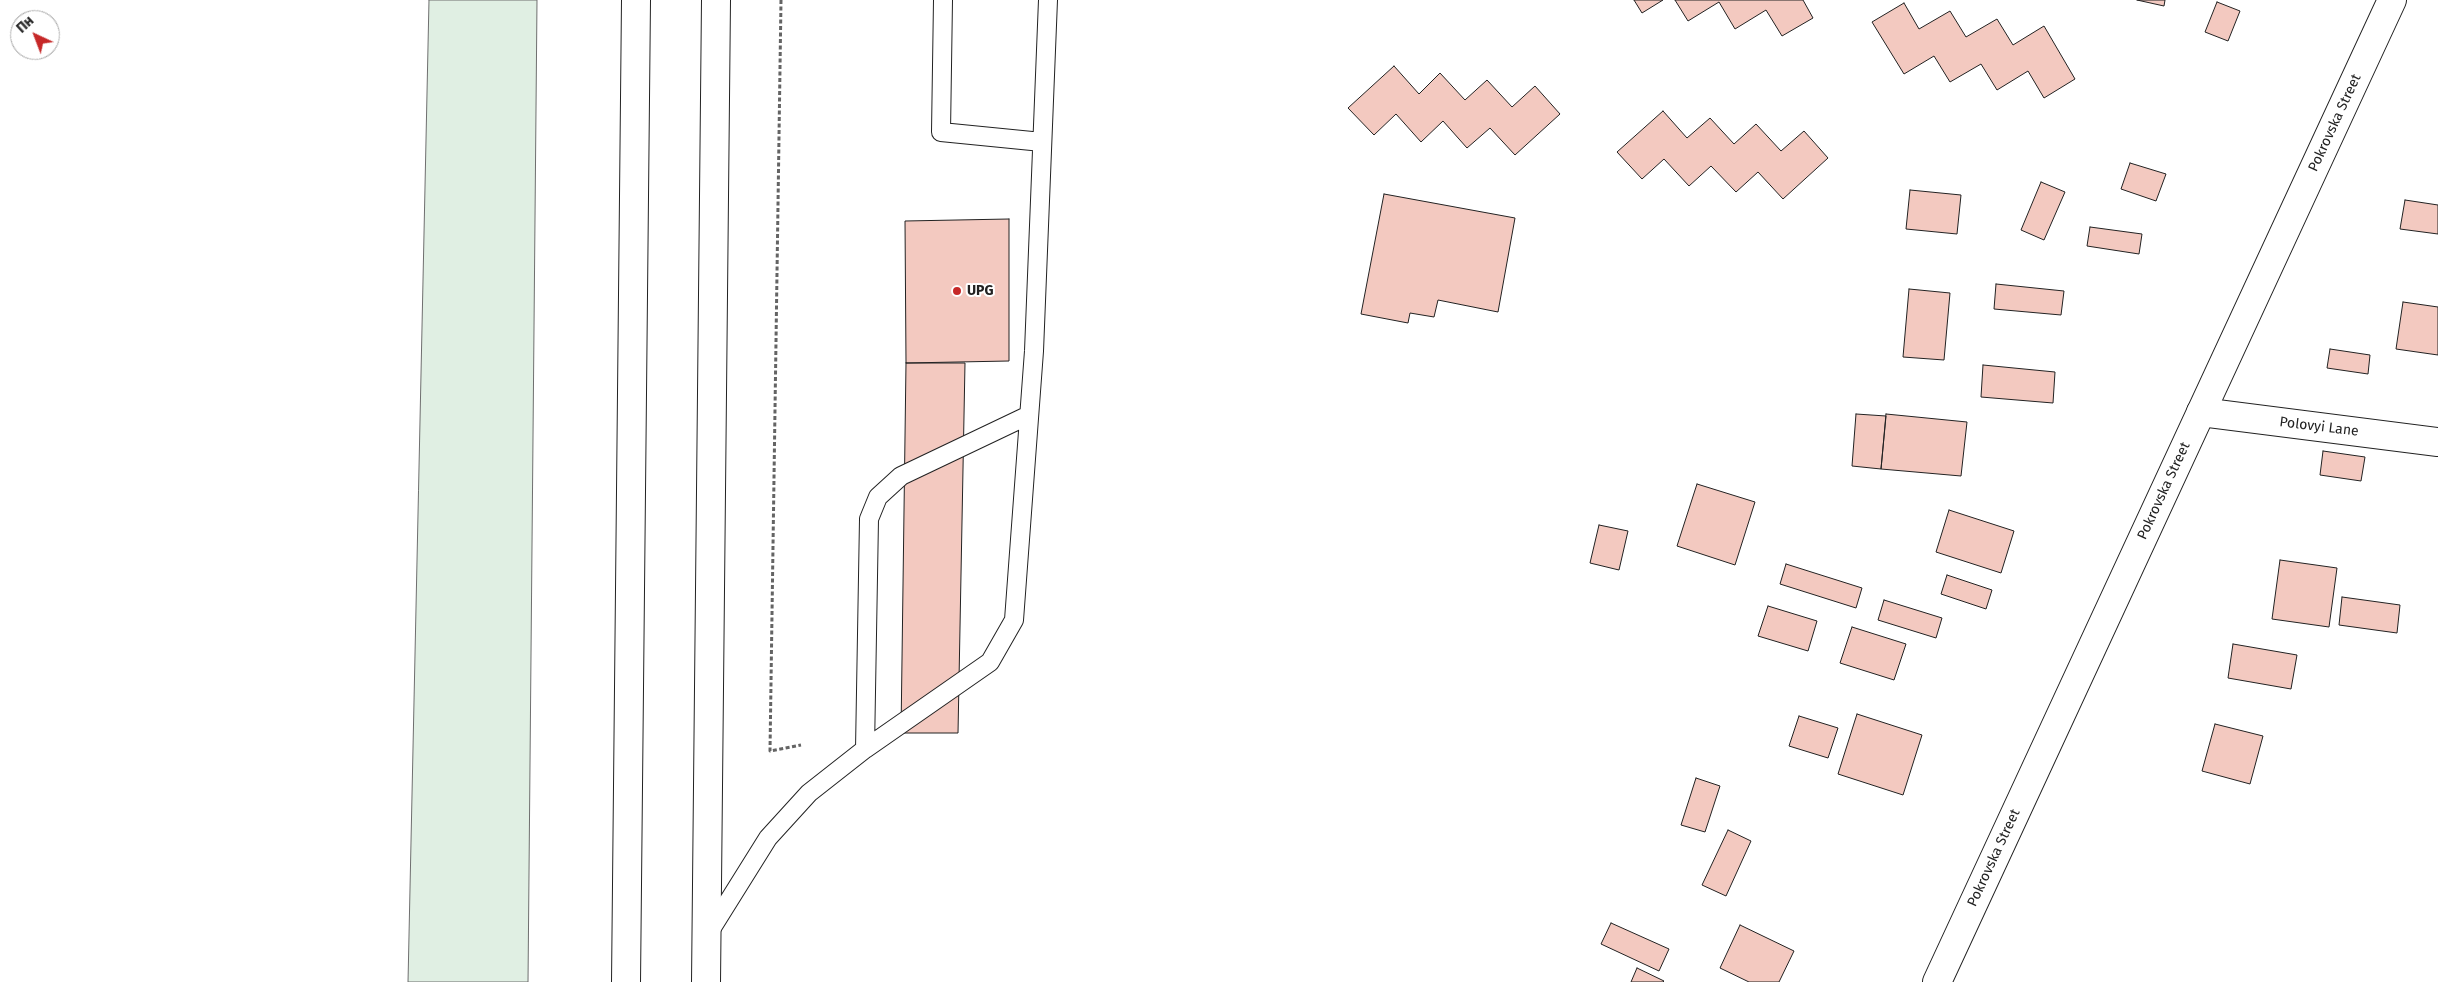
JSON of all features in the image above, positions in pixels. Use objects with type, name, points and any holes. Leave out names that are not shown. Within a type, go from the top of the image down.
[{"type":"main road","points":[[626,982],[636,0]]},
{"type":"main road","points":[[706,982],[716,0]]},
{"type":"main road","name":"Pokrovska Street","points":[[1937,982],[2392,0]]},
{"type":"main road","name":"Polovyi Lane","points":[[2201,412],[2438,442]]},
{"type":"lane","points":[[943,0],[941,132],[1042,142]]},
{"type":"lane","points":[[706,936],[768,838],[809,793],[865,750],[990,662],[1014,620],[1030,416],[1048,0]]},
{"type":"lane","points":[[865,750],[869,519],[878,498],[901,476],[1030,416]]},
{"type":"path","points":[[781,0],[770,751],[801,745]]},
{"type":"green space","points":[[429,0],[537,0],[528,982],[408,982]]},
{"type":"building","points":[[1634,0],[1663,0],[1642,13]]},
{"type":"building","points":[[1675,0],[1803,0],[1813,18],[1782,36],[1766,10],[1735,29],[1719,2],[1688,21]]},
{"type":"building","points":[[2137,0],[2165,0],[2164,6]]},
{"type":"building","points":[[2217,2],[2240,11],[2228,41],[2205,32]]},
{"type":"building","points":[[1904,3],[1919,29],[1950,11],[1966,37],[1997,19],[2013,45],[2044,26],[2075,79],[2044,98],[2028,71],[1997,90],[1981,64],[1950,82],[1934,56],[1904,74],[1872,22]]},
{"type":"building","points":[[1394,66],[1419,94],[1440,73],[1465,100],[1487,80],[1512,107],[1535,86],[1560,114],[1515,155],[1490,128],[1467,148],[1443,121],[1421,142],[1396,114],[1374,135],[1348,108]]},
{"type":"building","points":[[1663,111],[1687,138],[1710,118],[1734,144],[1756,124],[1781,151],[1804,131],[1828,158],[1783,199],[1758,172],[1736,192],[1711,166],[1689,186],[1664,159],[1642,179],[1617,152]]},
{"type":"building","points":[[2130,163],[2166,174],[2156,201],[2121,189]]},
{"type":"building","points":[[2041,182],[2065,192],[2044,240],[2021,230]]},
{"type":"building","points":[[1910,190],[1961,195],[1957,234],[1906,229]]},
{"type":"building","points":[[1384,194],[1515,218],[1498,312],[1438,300],[1434,317],[1410,313],[1408,323],[1361,314]]},
{"type":"building","points":[[2405,200],[2438,205],[2438,234],[2400,229]]},
{"type":"building","name":"UPG","points":[[1009,219],[1009,361],[906,363],[905,221]]},
{"type":"building","points":[[2090,227],[2142,234],[2139,254],[2087,246]]},
{"type":"building","points":[[1996,284],[2064,291],[2061,315],[1994,309]]},
{"type":"building","points":[[1909,289],[1950,293],[1944,360],[1903,357]]},
{"type":"building","points":[[2403,302],[2438,307],[2438,355],[2396,349]]},
{"type":"building","points":[[2330,349],[2370,355],[2368,374],[2327,368]]},
{"type":"building","points":[[906,363],[965,363],[958,733],[901,733]]},
{"type":"building","points":[[1983,365],[2055,372],[2053,403],[1981,397]]},
{"type":"building","points":[[1856,414],[1886,416],[1881,469],[1852,466]]},
{"type":"building","points":[[1886,414],[1967,422],[1961,476],[1881,469]]},
{"type":"building","points":[[2323,451],[2365,457],[2361,481],[2320,475]]},
{"type":"building","points":[[1697,484],[1755,502],[1735,565],[1677,546]]},
{"type":"building","points":[[1949,510],[2014,531],[2001,573],[1936,552]]},
{"type":"building","points":[[1599,525],[1628,531],[1619,570],[1590,563]]},
{"type":"building","points":[[2280,560],[2337,568],[2329,627],[2272,619]]},
{"type":"building","points":[[1786,564],[1862,588],[1856,608],[1780,584]]},
{"type":"building","points":[[1947,575],[1992,590],[1986,609],[1941,594]]},
{"type":"building","points":[[2342,597],[2400,605],[2397,633],[2339,625]]},
{"type":"building","points":[[1884,600],[1942,618],[1936,638],[1878,620]]},
{"type":"building","points":[[1768,606],[1817,621],[1808,651],[1758,636]]},
{"type":"building","points":[[1852,627],[1906,644],[1894,680],[1840,663]]},
{"type":"building","points":[[2233,644],[2297,655],[2291,689],[2228,678]]},
{"type":"building","points":[[1857,714],[1922,735],[1903,795],[1838,774]]},
{"type":"building","points":[[1799,716],[1838,728],[1828,758],[1789,746]]},
{"type":"building","points":[[2215,724],[2263,736],[2250,784],[2202,771]]},
{"type":"building","points":[[1696,778],[1720,786],[1705,832],[1681,825]]},
{"type":"building","points":[[1728,830],[1751,841],[1726,896],[1702,885]]},
{"type":"building","points":[[1611,923],[1669,949],[1659,971],[1601,944]]},
{"type":"building","points":[[1740,925],[1794,951],[1779,982],[1749,982],[1720,968]]},
{"type":"building","points":[[1637,968],[1664,981],[1631,982]]},
{"type":"place","name":"UPG","points":[[957,291]]}]
